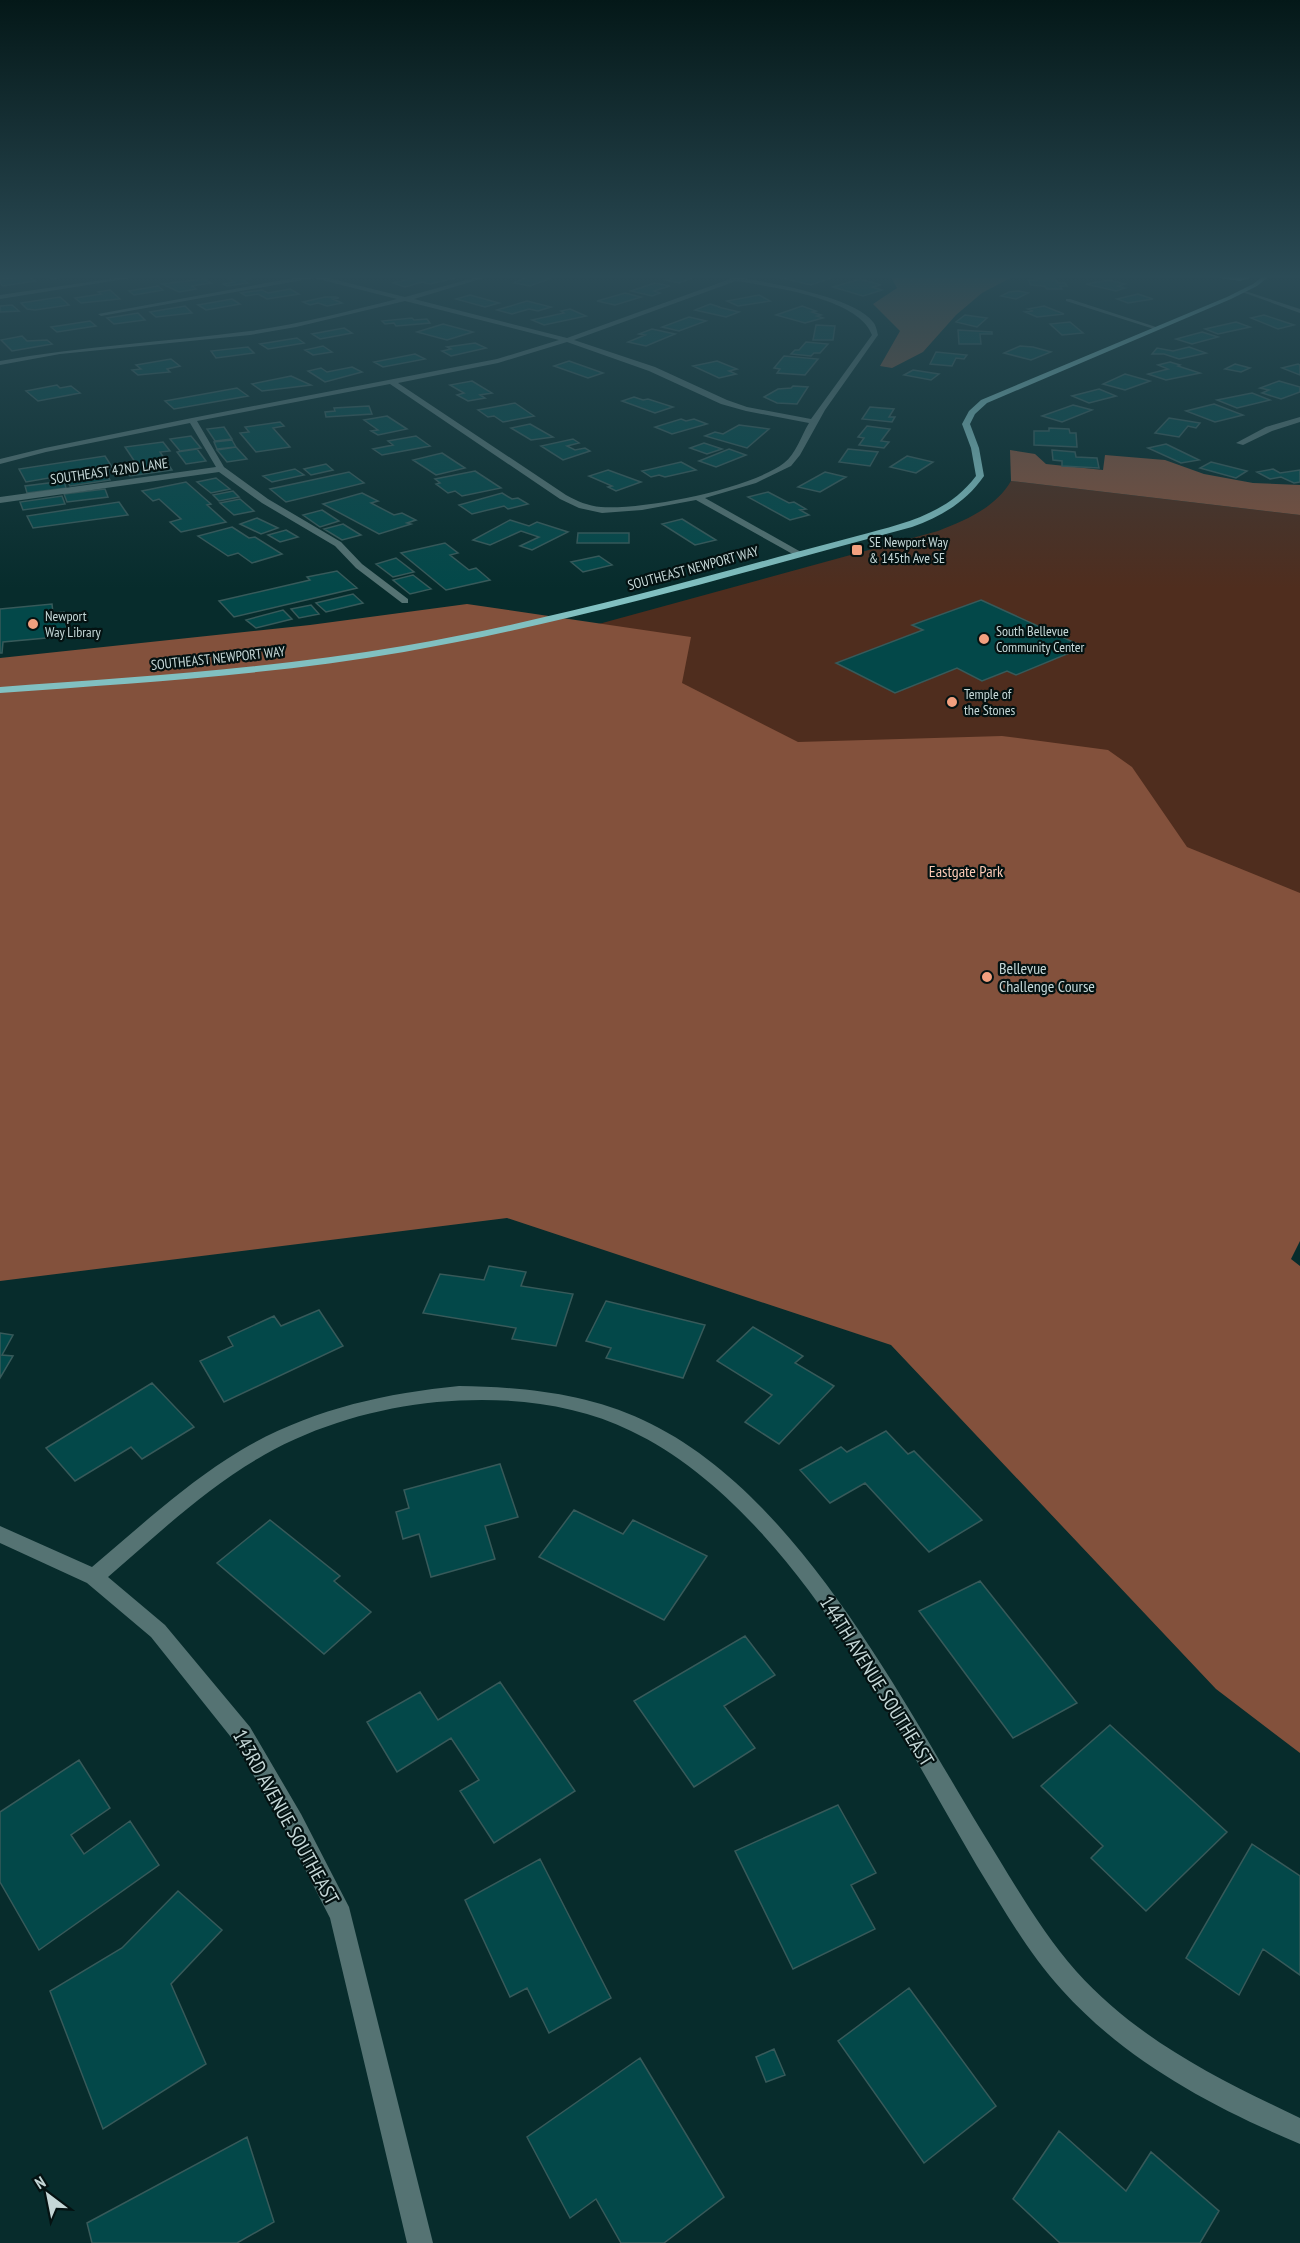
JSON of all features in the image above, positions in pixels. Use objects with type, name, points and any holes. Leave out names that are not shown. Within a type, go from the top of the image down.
[{"type":"main road","name":"SOUTHEAST NEWPORT WAY","points":[[0,690],[142,680],[402,650],[553,618],[909,525],[946,510],[971,490],[980,476],[975,447],[966,424],[970,413],[988,399],[1036,379]]},
{"type":"street","points":[[0,462],[45,450],[192,420],[409,379]]},
{"type":"street","points":[[671,379],[735,406],[814,422]]},
{"type":"street","points":[[392,382],[563,497],[587,507],[602,510],[637,510],[697,497],[778,471],[789,463],[798,451],[814,422],[844,379]]},
{"type":"street","points":[[1240,442],[1300,419]]},
{"type":"street","points":[[192,420],[221,469],[265,501],[338,544],[359,566],[405,601]]},
{"type":"street","name":"SOUTHEAST 42ND LANE","points":[[0,500],[221,469]]},
{"type":"street","points":[[697,497],[798,554]]},
{"type":"street","name":"144TH AVENUE SOUTHEAST","points":[[93,1577],[225,1469],[284,1435],[353,1409],[421,1396],[508,1392],[578,1406],[636,1425],[679,1450],[730,1490],[800,1565],[847,1628],[1029,1929],[1082,1994],[1151,2052],[1228,2096],[1300,2131]]},
{"type":"street","name":"143RD AVENUE SOUTHEAST","points":[[0,1534],[93,1577],[158,1631],[242,1734],[293,1822],[341,1915],[420,2243]]},
{"type":"green space","points":[[1010,450],[1035,454],[1046,464],[1103,470],[1105,455],[1165,460],[1204,474],[1253,483],[1300,485],[1300,515],[1011,481]]},
{"type":"green space","name":"Eastgate Park","points":[[1011,481],[1300,515],[1300,1114],[595,625],[938,531],[988,506],[997,499]]},
{"type":"green space","name":"Eastgate Park","points":[[467,604],[691,637],[682,683],[798,742],[1002,736],[1108,750],[1132,767],[1187,847],[1300,893],[1300,1241],[1291,1259],[1300,1266],[1300,1753],[1216,1689],[891,1345],[507,1218],[0,1281],[0,658],[310,625]]},
{"type":"building","points":[[278,379],[297,379],[311,385],[262,391],[252,384]]},
{"type":"building","points":[[320,379],[337,379],[325,382]]},
{"type":"building","points":[[1115,379],[1150,381],[1125,390],[1103,384]]},
{"type":"building","points":[[472,381],[492,393],[480,395],[485,398],[468,401],[457,395],[464,393],[450,385]]},
{"type":"building","points":[[1279,381],[1300,387],[1300,392],[1281,399],[1262,393],[1269,390],[1260,388]]},
{"type":"building","points":[[57,385],[60,388],[71,386],[80,393],[38,401],[26,391]]},
{"type":"building","points":[[793,386],[808,387],[797,404],[777,403],[764,397],[778,389]]},
{"type":"building","points":[[237,388],[248,396],[174,409],[165,401]]},
{"type":"building","points":[[1099,389],[1116,396],[1089,403],[1072,396]]},
{"type":"building","points":[[1252,393],[1270,400],[1237,408],[1217,400]]},
{"type":"building","points":[[634,397],[673,407],[655,413],[622,401]]},
{"type":"building","points":[[515,403],[534,416],[503,422],[494,416],[488,417],[478,410]]},
{"type":"building","points":[[1214,404],[1243,415],[1215,422],[1186,411]]},
{"type":"building","points":[[1073,405],[1092,410],[1062,422],[1042,416]]},
{"type":"building","points":[[369,406],[372,414],[326,417],[325,412],[335,411],[334,408]]},
{"type":"building","points":[[870,407],[894,409],[889,417],[895,417],[892,422],[862,419]]},
{"type":"building","points":[[387,416],[407,429],[378,435],[371,431],[378,430],[364,420]]},
{"type":"building","points":[[1169,418],[1200,423],[1196,428],[1188,426],[1179,437],[1155,433]]},
{"type":"building","points":[[681,419],[686,421],[694,419],[707,424],[672,434],[655,427]]},
{"type":"building","points":[[280,422],[284,426],[273,428],[290,447],[256,452],[240,433],[249,432],[245,427]]},
{"type":"building","points":[[530,424],[553,437],[531,440],[511,428]]},
{"type":"building","points":[[739,425],[769,429],[747,448],[705,436],[715,432],[723,434]]},
{"type":"building","points":[[867,426],[890,429],[881,441],[889,442],[884,448],[859,445],[864,438],[858,437]]},
{"type":"building","points":[[224,427],[232,439],[215,441],[207,429]]},
{"type":"building","points":[[1049,428],[1069,429],[1070,433],[1076,433],[1077,447],[1034,445],[1034,431],[1049,431]]},
{"type":"building","points":[[191,436],[201,448],[180,451],[170,439]]},
{"type":"building","points":[[416,436],[430,446],[382,455],[373,449],[393,445],[388,441]]},
{"type":"building","points":[[573,439],[579,443],[567,446],[575,450],[585,448],[590,451],[563,460],[541,446]]},
{"type":"building","points":[[232,440],[236,447],[217,449],[214,442]]},
{"type":"building","points":[[163,442],[170,451],[160,452],[172,470],[130,476],[124,467],[137,465],[125,447]]},
{"type":"building","points":[[704,443],[722,449],[707,454],[690,448]]},
{"type":"building","points":[[1166,444],[1199,460],[1181,463],[1148,448]]},
{"type":"building","points":[[236,447],[247,459],[227,462],[217,450]]},
{"type":"building","points":[[197,449],[206,461],[186,464],[177,452]]},
{"type":"building","points":[[729,449],[746,455],[716,467],[699,461]]},
{"type":"building","points":[[848,449],[878,452],[870,466],[839,462]]},
{"type":"building","points":[[1052,450],[1075,452],[1076,457],[1097,458],[1099,468],[1062,466],[1062,461],[1053,460]]},
{"type":"building","points":[[442,453],[465,468],[436,475],[413,460]]},
{"type":"building","points":[[105,456],[112,467],[26,482],[19,469]]},
{"type":"building","points":[[907,456],[933,462],[916,473],[890,467]]},
{"type":"building","points":[[681,462],[696,470],[665,477],[659,475],[651,477],[642,471]]},
{"type":"building","points":[[1211,462],[1247,471],[1236,478],[1200,468]]},
{"type":"building","points":[[326,464],[333,470],[311,475],[304,469]]},
{"type":"building","points":[[295,469],[304,475],[272,482],[263,476]]},
{"type":"building","points":[[1273,469],[1280,473],[1300,470],[1300,482],[1294,483],[1281,477],[1270,479],[1257,472]]},
{"type":"building","points":[[608,470],[641,482],[616,491],[608,487],[612,486],[589,476]]},
{"type":"building","points":[[475,471],[501,488],[462,496],[455,491],[448,493],[436,484],[440,483],[435,479]]},
{"type":"building","points":[[349,472],[364,483],[286,502],[270,489]]},
{"type":"building","points":[[825,472],[846,477],[820,492],[798,487]]},
{"type":"building","points":[[106,473],[110,480],[70,486],[66,479]]},
{"type":"building","points":[[216,478],[230,489],[211,493],[197,482]]},
{"type":"building","points":[[64,481],[66,488],[27,493],[25,486]]},
{"type":"building","points":[[186,482],[211,504],[207,505],[226,522],[181,532],[170,522],[181,519],[159,499],[153,501],[142,491]]},
{"type":"building","points":[[105,489],[108,497],[67,502],[64,494]]},
{"type":"building","points":[[233,491],[239,497],[219,501],[213,495]]},
{"type":"building","points":[[768,492],[789,503],[794,502],[806,509],[800,510],[809,515],[790,520],[748,497]]},
{"type":"building","points":[[362,493],[378,501],[371,503],[394,515],[402,513],[416,520],[407,523],[411,524],[379,534],[323,504]]},
{"type":"building","points":[[502,493],[528,504],[508,509],[504,506],[472,514],[459,505]]},
{"type":"building","points":[[62,496],[65,504],[23,510],[20,502]]},
{"type":"building","points":[[240,499],[254,511],[234,515],[220,503]]},
{"type":"building","points":[[119,502],[128,515],[33,528],[27,516]]},
{"type":"building","points":[[322,510],[339,521],[320,527],[303,515]]},
{"type":"building","points":[[257,518],[278,528],[261,534],[240,524]]},
{"type":"building","points":[[682,519],[716,540],[695,545],[662,524]]},
{"type":"building","points":[[510,520],[529,526],[537,522],[568,532],[532,550],[520,546],[539,537],[521,531],[490,545],[473,540]]},
{"type":"building","points":[[343,524],[361,535],[342,540],[324,529]]},
{"type":"building","points":[[232,527],[249,538],[255,537],[282,554],[252,563],[238,553],[228,556],[198,536]]},
{"type":"building","points":[[286,530],[298,537],[280,542],[268,535]]},
{"type":"building","points":[[578,533],[629,533],[629,543],[577,543]]},
{"type":"building","points":[[445,543],[458,553],[450,555],[469,570],[476,568],[490,580],[446,590],[401,553]]},
{"type":"building","points":[[599,556],[612,565],[583,572],[571,562]]},
{"type":"building","points":[[396,558],[414,572],[393,577],[376,564]]},
{"type":"building","points":[[337,571],[357,588],[234,617],[219,601],[310,580],[307,577]]},
{"type":"building","points":[[413,575],[431,589],[410,594],[393,580]]},
{"type":"building","points":[[353,594],[363,603],[326,612],[316,603]]},
{"type":"building","name":"South Bellevue Community Center","points":[[981,600],[1084,647],[1016,675],[1007,671],[982,681],[957,668],[895,693],[836,663],[923,630],[912,625]]},
{"type":"building","name":"Newport Way Library","points":[[52,604],[53,613],[64,612],[68,636],[3,642],[2,653],[0,653],[0,609]]},
{"type":"building","points":[[311,605],[319,614],[299,618],[291,609]]},
{"type":"building","points":[[283,610],[292,619],[256,628],[246,620]]},
{"type":"building","points":[[489,1266],[526,1272],[521,1286],[573,1294],[556,1346],[512,1339],[516,1328],[423,1313],[440,1274],[484,1280]]},
{"type":"building","points":[[606,1301],[705,1325],[683,1378],[606,1358],[611,1348],[586,1341]]},
{"type":"building","points":[[319,1310],[343,1346],[224,1402],[200,1361],[233,1346],[228,1337],[274,1316],[281,1326]]},
{"type":"building","points":[[753,1327],[803,1356],[795,1363],[834,1386],[779,1444],[745,1422],[772,1395],[717,1361]]},
{"type":"building","points":[[0,1333],[13,1335],[2,1355],[13,1356],[0,1378]]},
{"type":"building","points":[[152,1383],[194,1427],[142,1459],[131,1447],[75,1481],[46,1448]]},
{"type":"building","points":[[886,1431],[908,1454],[914,1451],[982,1520],[929,1552],[865,1483],[830,1503],[800,1470],[841,1447],[847,1452]]},
{"type":"building","points":[[500,1464],[518,1517],[485,1526],[495,1559],[431,1577],[419,1534],[403,1539],[396,1512],[409,1508],[404,1490]]},
{"type":"building","points":[[574,1510],[623,1534],[633,1520],[707,1556],[664,1620],[539,1557]]},
{"type":"building","points":[[270,1520],[340,1576],[334,1581],[371,1612],[324,1654],[217,1563]]},
{"type":"building","points":[[980,1581],[1077,1703],[1013,1738],[919,1611]]},
{"type":"building","points":[[745,1636],[775,1675],[724,1706],[755,1748],[694,1787],[634,1701]]},
{"type":"building","points":[[500,1682],[575,1791],[494,1843],[460,1791],[479,1780],[451,1738],[397,1772],[367,1722],[420,1692],[438,1720]]},
{"type":"building","points":[[1110,1725],[1227,1832],[1146,1911],[1091,1858],[1103,1846],[1041,1786]]},
{"type":"building","points":[[79,1760],[110,1808],[71,1835],[84,1854],[130,1821],[159,1865],[39,1950],[0,1882],[0,1812]]},
{"type":"building","points":[[838,1805],[876,1873],[851,1885],[875,1929],[793,1969],[735,1851]]},
{"type":"building","points":[[1252,1844],[1300,1876],[1300,1975],[1263,1949],[1239,1995],[1186,1958]]},
{"type":"building","points":[[540,1859],[611,1998],[549,2033],[527,1988],[510,1997],[465,1900]]},
{"type":"building","points":[[178,1891],[222,1930],[171,1984],[206,2064],[103,2129],[50,1991],[122,1948]]},
{"type":"building","points":[[909,1988],[996,2106],[924,2163],[838,2041]]},
{"type":"building","points":[[774,2049],[785,2075],[766,2082],[756,2057]]},
{"type":"building","points":[[640,2058],[724,2197],[664,2243],[621,2243],[596,2199],[570,2218],[527,2137]]},
{"type":"building","points":[[1059,2131],[1126,2191],[1151,2152],[1219,2211],[1200,2243],[1060,2243],[1013,2199]]},
{"type":"building","points":[[247,2137],[274,2222],[237,2243],[92,2243],[87,2223]]},
{"type":"place","name":"SE Newport Way & 145th Ave SE","points":[[857,550]]},
{"type":"place","name":"Newport Way Library","points":[[33,624]]},
{"type":"place","name":"South Bellevue Community Center","points":[[984,639]]},
{"type":"place","name":"Temple of the Stones","points":[[952,702]]},
{"type":"place","name":"Bellevue Challenge Course","points":[[987,977]]}]
